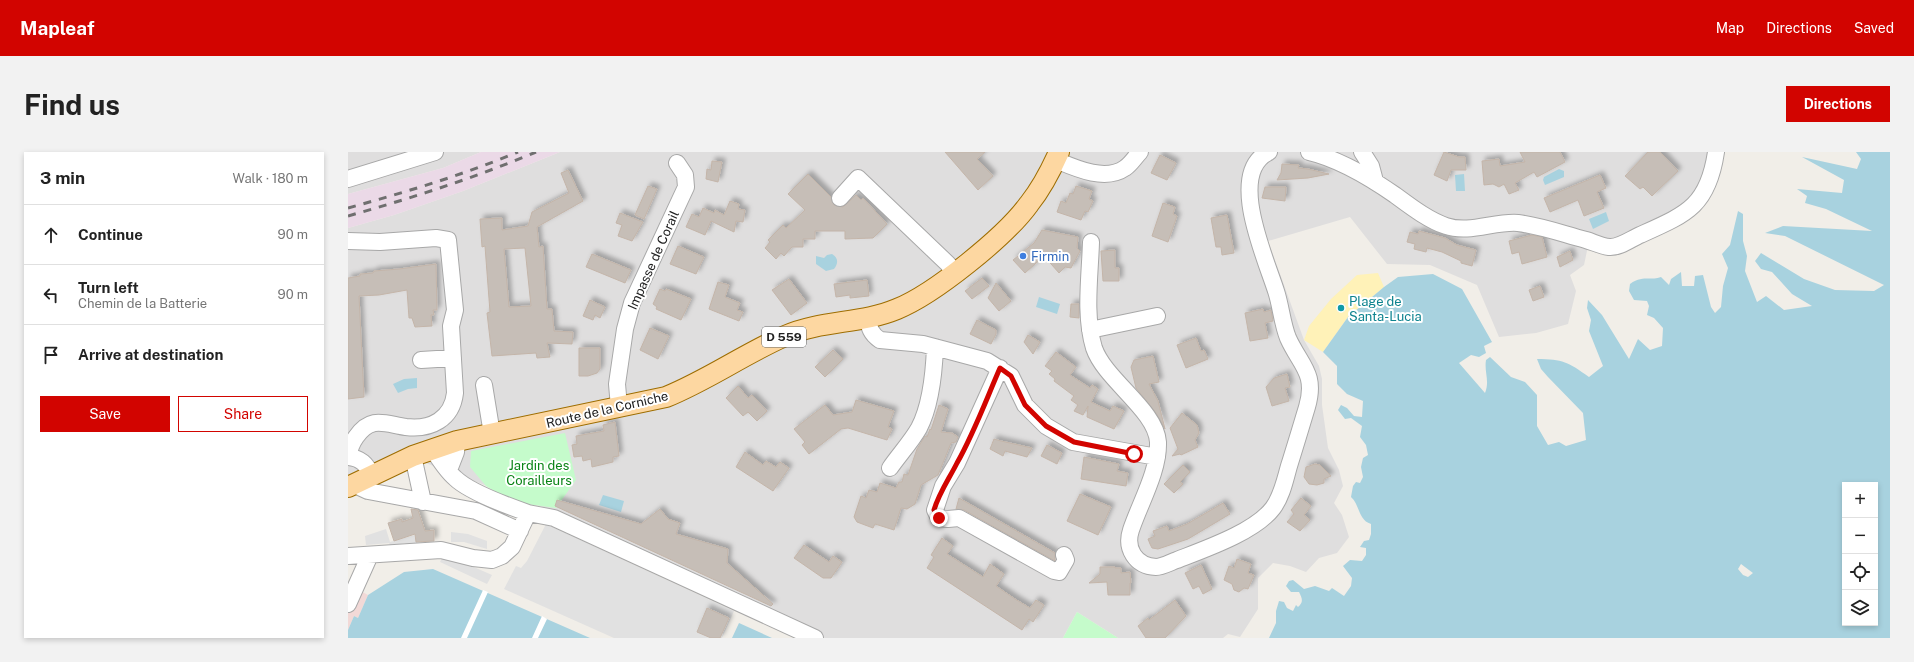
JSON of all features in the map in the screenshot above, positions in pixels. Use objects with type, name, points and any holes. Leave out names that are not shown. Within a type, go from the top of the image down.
[{"type":"main road","name":"Route de la Corniche","points":[[380,471],[432,448],[457,441],[666,397],[693,386],[785,337],[814,326],[868,318],[897,309],[929,291],[954,273],[998,237],[1028,205],[1058,156]]},
{"type":"main road","name":"D 559","points":[[350,486],[380,471]]},
{"type":"street","points":[[348,179],[435,152]]},
{"type":"street","points":[[1058,156],[1080,170],[1110,174],[1125,168],[1140,152]]},
{"type":"street","points":[[1091,242],[1089,314],[1090,330],[1095,350],[1106,368],[1154,426],[1158,440],[1157,457],[1153,473],[1129,534],[1128,547],[1134,558],[1144,564],[1157,567],[1205,549],[1252,526],[1273,508],[1281,491],[1309,400],[1310,379],[1304,365],[1288,339],[1280,314],[1276,292],[1254,226],[1249,192],[1250,175],[1255,165],[1269,152]]},
{"type":"street","points":[[1309,152],[1320,155],[1375,181],[1417,210],[1446,226],[1460,228],[1515,223],[1531,225],[1610,247],[1649,231],[1688,210],[1694,205],[1710,182],[1716,152]]},
{"type":"street","points":[[1362,152],[1371,166],[1375,181]]},
{"type":"street","name":"Impasse de Corail","points":[[619,407],[617,384],[632,303],[686,187],[685,175],[677,163]]},
{"type":"street","points":[[840,198],[858,178],[948,264],[954,273]]},
{"type":"street","points":[[348,241],[380,242],[436,238],[448,240],[455,310],[451,326],[454,401],[450,411],[443,419],[434,424],[423,427],[404,427],[387,422],[373,423],[359,433],[349,450],[348,457],[357,458],[380,471]]},
{"type":"street","points":[[1090,330],[1157,316]]},
{"type":"street","points":[[868,318],[869,328],[873,335],[880,340],[935,347],[986,361],[1000,368],[1011,376],[1025,405],[1046,426],[1074,442],[1157,457]]},
{"type":"street","points":[[890,468],[919,428],[928,403],[935,347]]},
{"type":"street","points":[[421,360],[453,358]]},
{"type":"street","points":[[1000,368],[957,464],[943,486],[934,510],[939,518],[958,518],[1054,571],[1059,572],[1063,567],[1066,560],[1064,555]]},
{"type":"street","points":[[484,385],[492,434]]},
{"type":"street","points":[[449,470],[456,452],[457,441]]},
{"type":"street","points":[[432,448],[437,457],[462,484],[506,505],[528,513],[554,518],[815,638]]},
{"type":"street","points":[[413,456],[423,502]]},
{"type":"street","points":[[350,486],[423,502],[476,511],[520,531]]},
{"type":"street","points":[[348,556],[441,550],[473,558],[492,560],[502,556],[512,547],[528,513]]},
{"type":"street","points":[[348,604],[370,555]]},
{"type":"shaded area","points":[[348,152],[481,152],[443,168],[348,194]]},
{"type":"shaded area","points":[[481,152],[560,152],[463,191],[394,215],[348,228],[348,194],[443,168]]},
{"type":"shaded area","points":[[560,152],[1723,152],[1679,225],[1588,246],[1584,265],[1570,275],[1576,291],[1568,324],[1536,333],[1499,337],[1477,285],[1430,265],[1387,264],[1350,217],[1268,241],[1304,340],[1319,366],[1322,379],[1322,405],[1328,448],[1339,470],[1343,486],[1334,503],[1342,515],[1349,537],[1337,553],[1319,558],[1306,572],[1290,566],[1273,563],[1258,578],[1258,609],[1240,637],[1228,634],[1223,638],[1118,638],[1077,612],[1063,638],[825,638],[565,515],[423,462],[348,496],[348,228],[394,215],[463,191]]},
{"type":"shaded area","points":[[546,524],[734,611],[722,638],[614,638],[504,589],[516,566],[521,568],[527,561]]},
{"type":"shaded area","points":[[386,529],[390,542],[415,535],[417,544],[406,545],[405,543],[391,547],[389,543],[366,545],[365,536]]},
{"type":"shaded area","points":[[451,532],[468,534],[487,541],[487,549],[464,542],[451,542]]},
{"type":"shaded area","points":[[444,554],[492,575],[487,584],[440,562]]},
{"type":"shaded area","points":[[348,584],[368,595],[358,618],[354,616],[348,630]]},
{"type":"sand","name":"Plage de Santa-Lucia","points":[[1378,273],[1384,287],[1348,317],[1323,352],[1304,340],[1309,326],[1331,299],[1357,275]]},
{"type":"green space","name":"Jardin des Corailleurs","points":[[565,433],[576,480],[556,508],[512,502],[486,486],[470,467],[471,451]]},
{"type":"green space","points":[[1077,612],[1118,638],[1063,638]]},
{"type":"water","points":[[1856,152],[1890,152],[1890,638],[1269,638],[1276,623],[1276,611],[1279,601],[1284,602],[1287,608],[1293,611],[1296,605],[1298,607],[1302,602],[1299,592],[1291,592],[1286,586],[1289,581],[1293,580],[1304,589],[1315,586],[1329,591],[1332,588],[1344,596],[1351,586],[1352,578],[1343,566],[1350,560],[1362,561],[1366,555],[1366,548],[1360,547],[1364,541],[1369,540],[1371,534],[1371,524],[1361,516],[1354,500],[1351,497],[1353,486],[1356,482],[1360,483],[1363,477],[1361,467],[1363,458],[1368,455],[1366,445],[1360,437],[1362,426],[1351,418],[1345,419],[1338,410],[1341,405],[1347,408],[1354,416],[1362,417],[1363,401],[1347,394],[1337,384],[1337,366],[1323,352],[1348,317],[1384,287],[1398,277],[1433,274],[1462,289],[1492,342],[1484,346],[1486,353],[1479,357],[1471,355],[1459,363],[1485,393],[1487,384],[1486,360],[1490,357],[1511,377],[1525,382],[1537,395],[1537,426],[1548,445],[1559,442],[1566,446],[1586,440],[1583,413],[1541,369],[1537,359],[1565,362],[1589,377],[1603,366],[1589,331],[1591,320],[1587,308],[1588,300],[1602,315],[1629,359],[1638,339],[1650,350],[1662,346],[1663,328],[1654,318],[1647,315],[1649,306],[1647,301],[1634,300],[1629,291],[1630,284],[1642,279],[1661,277],[1669,285],[1671,279],[1681,272],[1682,286],[1694,286],[1695,276],[1703,275],[1711,307],[1715,313],[1721,307],[1723,286],[1728,268],[1722,254],[1730,245],[1738,211],[1743,214],[1743,241],[1747,256],[1745,271],[1757,302],[1766,296],[1784,310],[1812,306],[1792,294],[1772,272],[1761,269],[1755,261],[1761,253],[1804,279],[1835,290],[1874,291],[1884,285],[1785,236],[1765,233],[1783,226],[1872,231],[1826,209],[1805,203],[1807,196],[1797,189],[1842,193],[1844,180],[1802,157],[1857,169],[1861,159]],"holes":[[[1741,564],[1753,573],[1748,577],[1743,575],[1738,569]]]},
{"type":"water","points":[[1559,169],[1564,171],[1564,177],[1545,185],[1543,180],[1544,177]]},
{"type":"water","points":[[1464,174],[1465,191],[1456,191],[1455,175]]},
{"type":"water","points":[[1606,212],[1609,221],[1593,229],[1589,219]]},
{"type":"water","points":[[832,254],[836,257],[837,261],[834,269],[826,271],[816,264],[816,256],[824,258],[827,255]]},
{"type":"water","points":[[1039,297],[1060,304],[1057,314],[1036,307]]},
{"type":"water","points":[[417,378],[417,388],[408,389],[398,393],[393,384],[404,379]]},
{"type":"water","points":[[603,495],[624,501],[621,512],[599,505]]},
{"type":"water","points":[[433,569],[590,638],[348,638],[348,630],[354,616],[358,618],[368,595],[404,572]]},
{"type":"water","points":[[739,623],[772,638],[732,638]]},
{"type":"pier","points":[[483,590],[488,592],[467,638],[461,638]]},
{"type":"pier","points":[[542,616],[547,619],[538,638],[532,638]]},
{"type":"building","points":[[945,152],[985,152],[977,159],[993,176],[978,190]]},
{"type":"building","points":[[1444,152],[1459,157],[1465,157],[1466,170],[1451,170],[1447,181],[1434,175]]},
{"type":"building","points":[[1520,152],[1560,152],[1565,162],[1537,177],[1534,172],[1515,183],[1519,190],[1509,194],[1504,184],[1499,187],[1493,184],[1484,185],[1482,161],[1499,159],[1500,166],[1525,162]]},
{"type":"building","points":[[1648,152],[1660,152],[1678,171],[1652,196],[1643,187],[1640,189],[1625,176]]},
{"type":"building","points":[[1160,155],[1176,163],[1167,180],[1151,173]]},
{"type":"building","points":[[712,161],[722,162],[718,182],[706,179],[707,169],[711,170]]},
{"type":"building","points":[[1282,164],[1299,165],[1298,168],[1329,174],[1308,178],[1277,180],[1281,173]]},
{"type":"building","points":[[568,170],[583,201],[537,227],[539,247],[543,246],[547,309],[552,309],[554,331],[573,332],[572,344],[547,343],[550,357],[537,358],[536,353],[492,356],[487,313],[490,312],[485,246],[482,247],[480,219],[502,218],[502,230],[528,226],[532,212],[569,193],[561,173]],"holes":[[[525,248],[531,306],[509,307],[504,249]]]},
{"type":"building","points":[[808,174],[831,197],[834,205],[843,207],[856,195],[861,200],[863,198],[887,224],[873,238],[845,239],[845,231],[815,231],[815,239],[803,239],[803,247],[792,247],[784,256],[781,253],[776,259],[765,248],[770,242],[768,240],[783,225],[786,228],[805,210],[788,194]]},
{"type":"building","points":[[1600,175],[1606,188],[1597,192],[1604,208],[1584,216],[1578,200],[1550,212],[1544,198]]},
{"type":"building","points":[[648,186],[657,189],[644,219],[635,215]]},
{"type":"building","points":[[1076,186],[1092,191],[1089,199],[1093,201],[1088,212],[1085,211],[1081,220],[1057,212],[1061,201],[1066,203],[1070,193],[1073,194]]},
{"type":"building","points":[[1265,187],[1286,187],[1285,201],[1262,198]]},
{"type":"building","points":[[730,201],[739,204],[738,209],[745,210],[743,222],[736,221],[734,232],[711,221],[705,235],[686,227],[692,214],[699,217],[703,208],[714,213],[715,210],[724,215]]},
{"type":"building","points":[[1163,203],[1175,207],[1173,214],[1177,216],[1168,242],[1152,236]]},
{"type":"building","points":[[620,213],[643,222],[632,241],[618,236],[622,225],[616,223]]},
{"type":"building","points":[[1227,215],[1234,253],[1222,255],[1221,247],[1216,247],[1211,218]]},
{"type":"building","points":[[1042,230],[1078,237],[1077,248],[1080,251],[1071,268],[1065,267],[1059,273],[1044,256],[1025,273],[1013,260],[1034,243]]},
{"type":"building","points":[[1419,231],[1445,238],[1457,245],[1476,250],[1472,266],[1461,263],[1461,261],[1442,252],[1427,248],[1426,252],[1414,249],[1415,244],[1407,242],[1410,232],[1418,234]]},
{"type":"building","points":[[1532,235],[1542,237],[1547,257],[1522,264],[1519,252],[1512,254],[1509,241]]},
{"type":"building","points":[[678,246],[704,257],[696,274],[670,264]]},
{"type":"building","points":[[1115,250],[1115,268],[1119,268],[1119,281],[1103,281],[1101,251]]},
{"type":"building","points":[[1570,251],[1573,260],[1560,267],[1557,257]]},
{"type":"building","points":[[592,254],[631,270],[625,283],[586,267]]},
{"type":"building","points":[[436,264],[437,310],[433,310],[434,315],[431,315],[432,326],[415,327],[412,318],[409,318],[407,290],[379,295],[359,296],[364,397],[348,399],[348,278],[360,276],[360,274],[373,273],[374,271]]},
{"type":"building","points":[[982,278],[989,286],[972,299],[965,291]]},
{"type":"building","points":[[789,279],[807,303],[791,315],[772,290]]},
{"type":"building","points":[[867,280],[869,296],[850,298],[850,295],[836,297],[834,284]]},
{"type":"building","points":[[718,282],[729,285],[725,297],[740,303],[737,310],[743,312],[739,321],[709,309]]},
{"type":"building","points":[[996,283],[1011,301],[999,311],[988,298]]},
{"type":"building","points":[[1540,286],[1544,297],[1533,301],[1529,290]]},
{"type":"building","points":[[660,289],[665,291],[666,289],[691,299],[681,320],[656,309],[657,307],[653,304]]},
{"type":"building","points":[[590,300],[605,307],[600,318],[595,315],[593,320],[583,316]]},
{"type":"building","points":[[1071,304],[1079,304],[1079,318],[1070,317]]},
{"type":"building","points":[[1263,309],[1264,312],[1271,310],[1273,321],[1265,323],[1268,338],[1250,341],[1245,313]]},
{"type":"building","points":[[977,320],[996,330],[996,334],[991,344],[970,334]]},
{"type":"building","points":[[650,328],[669,336],[658,359],[640,350]]},
{"type":"building","points":[[1028,335],[1040,342],[1033,354],[1024,342]]},
{"type":"building","points":[[1196,338],[1201,351],[1204,350],[1208,359],[1186,368],[1177,345]]},
{"type":"building","points":[[579,348],[600,348],[600,369],[597,373],[588,376],[579,376]]},
{"type":"building","points":[[833,350],[843,359],[825,377],[815,367]]},
{"type":"building","points":[[1056,352],[1076,367],[1070,375],[1090,388],[1092,385],[1098,389],[1091,402],[1110,411],[1113,406],[1124,411],[1114,429],[1087,417],[1088,406],[1083,415],[1074,411],[1078,405],[1071,400],[1074,396],[1054,381],[1055,379],[1049,374],[1052,371],[1045,366]]},
{"type":"building","points":[[1153,356],[1159,382],[1149,384],[1158,401],[1165,429],[1156,413],[1136,388],[1131,367],[1134,360]]},
{"type":"building","points":[[1287,374],[1290,387],[1285,388],[1289,401],[1272,406],[1266,387],[1274,378]]},
{"type":"building","points":[[738,386],[748,398],[752,395],[767,411],[757,421],[748,412],[743,416],[726,398]]},
{"type":"building","points":[[856,400],[894,411],[888,427],[892,429],[887,440],[848,428],[841,429],[809,454],[802,445],[805,442],[794,429],[825,405],[833,415],[852,412]]},
{"type":"building","points":[[939,405],[948,409],[941,432],[952,433],[958,437],[956,442],[951,443],[938,475],[921,485],[915,504],[907,509],[901,508],[894,530],[875,524],[873,528],[857,522],[854,517],[861,496],[866,498],[869,490],[877,492],[880,483],[896,488],[899,482],[902,482],[904,474],[908,475],[917,449],[925,436],[927,437],[930,429],[931,430]]},
{"type":"building","points":[[1182,413],[1197,425],[1199,433],[1195,440],[1198,447],[1181,455],[1172,456],[1178,449],[1170,428]]},
{"type":"building","points":[[615,422],[619,456],[613,457],[613,462],[592,467],[591,459],[583,461],[582,456],[574,457],[572,445],[577,444],[576,436],[604,431],[603,425]]},
{"type":"building","points":[[994,439],[1032,448],[1027,457],[1005,451],[1003,456],[990,449]]},
{"type":"building","points":[[1047,445],[1062,453],[1057,464],[1041,456]]},
{"type":"building","points":[[745,452],[763,465],[766,461],[776,467],[780,462],[789,468],[773,491],[736,467]]},
{"type":"building","points":[[1084,457],[1119,464],[1117,471],[1128,473],[1126,486],[1081,479]]},
{"type":"building","points":[[1315,464],[1320,465],[1331,476],[1324,479],[1324,483],[1317,485],[1309,484],[1304,477],[1306,467]]},
{"type":"building","points":[[1183,465],[1190,472],[1180,482],[1183,484],[1174,493],[1164,484]]},
{"type":"building","points":[[1080,494],[1111,507],[1098,535],[1067,521]]},
{"type":"building","points":[[959,498],[1055,553],[1055,561],[964,510],[956,509]]},
{"type":"building","points":[[1301,498],[1311,506],[1304,515],[1310,520],[1300,531],[1287,522],[1294,514],[1291,510]]},
{"type":"building","points":[[557,500],[641,524],[660,509],[668,519],[680,523],[676,534],[728,549],[727,563],[773,604],[771,606],[555,506]]},
{"type":"building","points":[[1223,503],[1230,514],[1188,539],[1158,549],[1152,548],[1148,539],[1155,536],[1153,531],[1167,526],[1169,531],[1187,524]]},
{"type":"building","points":[[411,509],[418,510],[425,531],[434,530],[434,541],[416,542],[415,534],[394,541],[388,523],[402,519],[402,522],[413,518]]},
{"type":"building","points":[[942,538],[953,546],[947,554],[983,577],[990,564],[1004,574],[996,586],[1015,599],[1030,608],[1036,600],[1044,605],[1033,622],[1029,619],[1022,630],[927,568],[934,557],[931,555]]},
{"type":"building","points":[[804,545],[829,562],[833,556],[842,562],[831,578],[823,578],[794,558]]},
{"type":"building","points":[[1237,559],[1251,564],[1248,573],[1254,575],[1248,589],[1244,588],[1239,592],[1234,590],[1232,584],[1224,580],[1229,566],[1234,568]]},
{"type":"building","points":[[1201,565],[1212,589],[1203,594],[1199,586],[1193,589],[1185,573]]},
{"type":"building","points":[[1100,567],[1121,568],[1121,573],[1130,572],[1130,595],[1108,595],[1107,582],[1089,583],[1100,574]]},
{"type":"building","points":[[1175,600],[1186,616],[1165,638],[1146,638],[1138,626],[1148,618],[1149,620]]},
{"type":"building","points":[[707,608],[729,618],[720,638],[711,638],[697,632]]},
{"type":"railway","points":[[348,208],[434,183],[518,152]]},
{"type":"railway","points":[[348,216],[443,187],[536,152]]},
{"type":"place","name":"Firmin","points":[[1023,256]]},
{"type":"place","name":"Plage de Santa-Lucia","points":[[1341,308]]},
{"type":"route","points":[[939,518],[934,510],[943,486],[957,464],[1000,368],[1011,376],[1025,405],[1046,426],[1074,442],[1134,454]]}]
